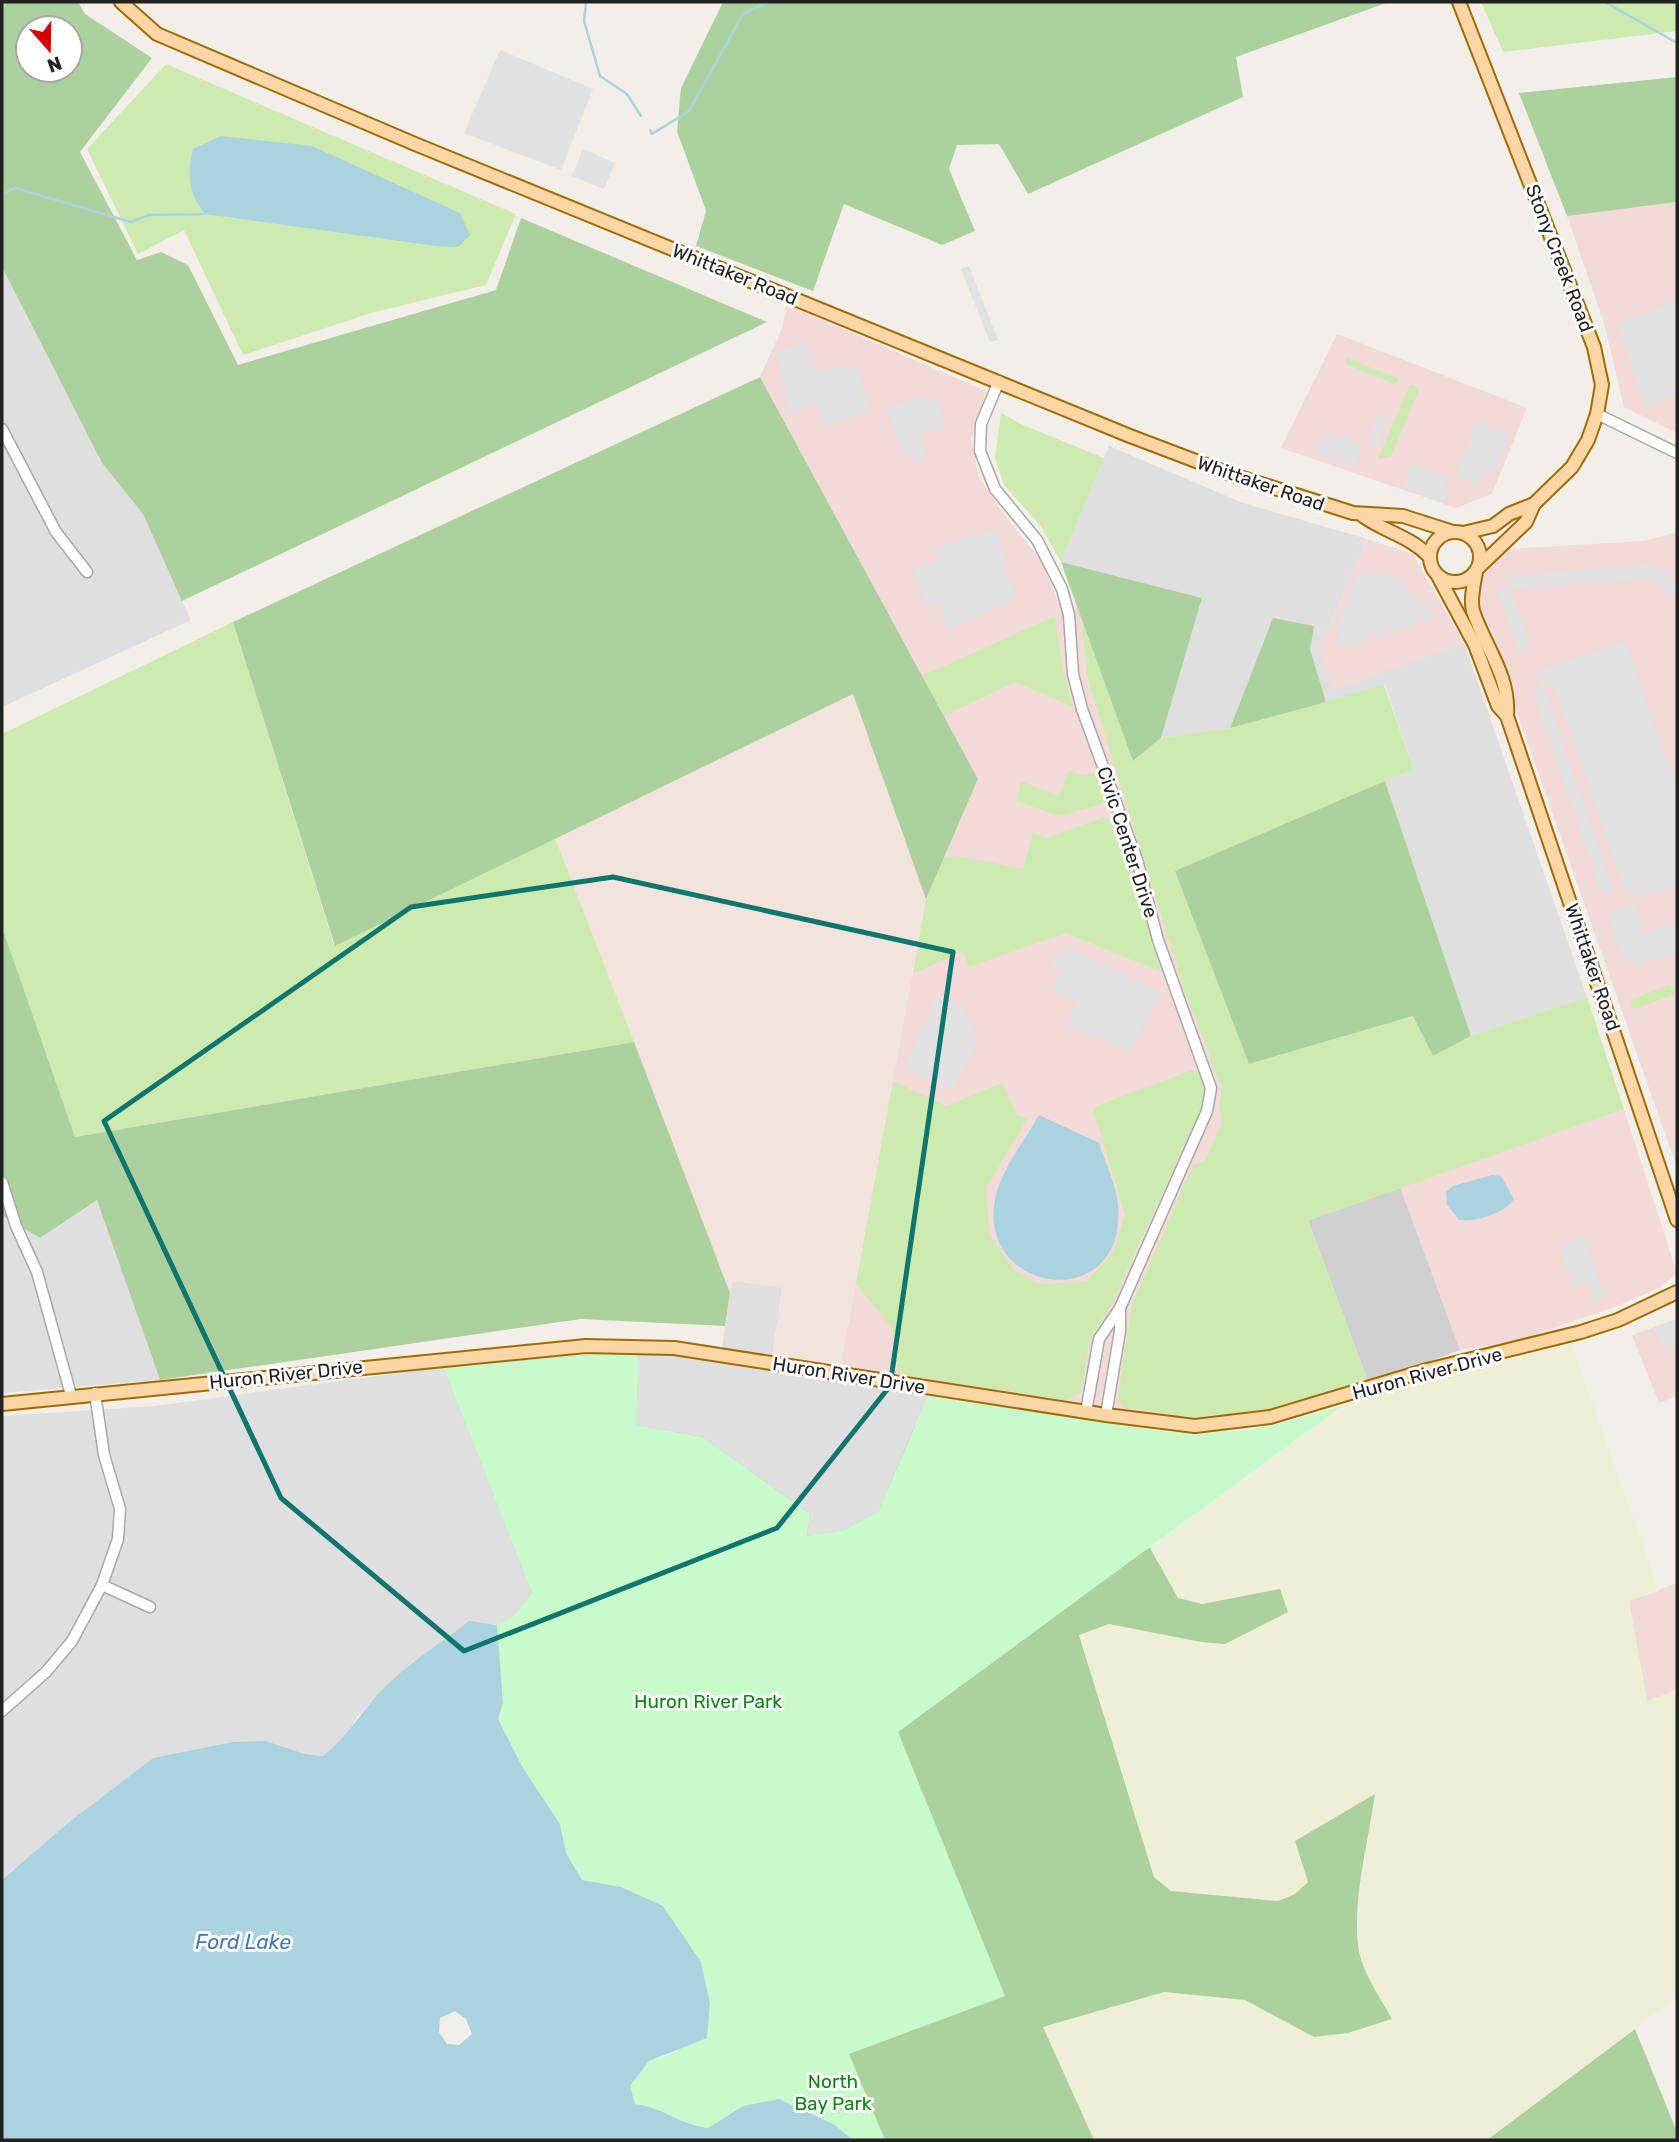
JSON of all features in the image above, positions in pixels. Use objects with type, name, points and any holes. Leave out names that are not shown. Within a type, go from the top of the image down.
[{"type":"main road","name":"Whittaker Road","points":[[121,2],[158,34],[425,148],[1230,474],[1363,516],[1403,516],[1458,533]]},
{"type":"main road","name":"Stony Creek Road","points":[[1458,533],[1493,526],[1509,514],[1534,504],[1572,467],[1588,440],[1597,414],[1602,385],[1594,347],[1459,2]]},
{"type":"main road","name":"Stony Creek Road","points":[[1477,570],[1526,523],[1534,504]]},
{"type":"main road","name":"Whittaker Road","points":[[1363,516],[1379,528],[1416,543],[1430,557]]},
{"type":"main road","points":[[1458,533],[1479,548],[1481,560],[1477,570],[1464,581],[1452,583],[1439,578],[1432,569],[1430,557],[1434,543],[1458,533]]},
{"type":"main road","name":"Whittaker Road","points":[[1477,570],[1474,611],[1493,649],[1506,687],[1507,716],[1677,1220]]},
{"type":"main road","name":"Whittaker Road","points":[[1439,578],[1475,645],[1498,706],[1507,716]]},
{"type":"main road","name":"Huron River Drive","points":[[2,1404],[95,1392],[482,1355],[630,1345],[686,1350],[1106,1415],[1195,1426],[1270,1417],[1427,1370],[1585,1331],[1618,1320],[1677,1292]]},
{"type":"street","name":"Civic Center Drive","points":[[999,381],[981,424],[980,451],[995,489],[1037,540],[1062,589],[1069,615],[1073,674],[1083,709],[1137,860],[1158,940],[1211,1088],[1208,1111],[1120,1308],[1099,1339],[1086,1412]]},
{"type":"street","points":[[1597,414],[1677,453]]},
{"type":"street","points":[[2,429],[56,532],[87,572]]},
{"type":"street","points":[[2,1182],[16,1226],[37,1272],[71,1395]]},
{"type":"street","name":"Civic Center Drive","points":[[1106,1415],[1120,1331],[1120,1308]]},
{"type":"street","points":[[2,1711],[46,1672],[72,1641],[102,1585],[118,1539],[120,1509],[104,1455],[95,1392]]},
{"type":"street","points":[[102,1585],[150,1607]]},
{"type":"highlighted area","points":[[613,877],[953,952],[890,1386],[777,1528],[464,1651],[281,1498],[104,1121],[411,907]]},
{"type":"shaded area","points":[[500,50],[593,89],[561,170],[464,133]]},
{"type":"shaded area","points":[[583,149],[615,163],[604,189],[572,176]]},
{"type":"shaded area","points":[[1677,202],[1677,433],[1624,407],[1604,323],[1567,216]]},
{"type":"shaded area","points":[[969,266],[998,340],[990,342],[961,269]]},
{"type":"shaded area","points":[[2,267],[102,463],[143,514],[191,620],[2,707]]},
{"type":"shaded area","points":[[1677,301],[1677,396],[1645,407],[1617,323]]},
{"type":"shaded area","points":[[786,304],[986,391],[971,440],[979,477],[1002,512],[1041,560],[1063,612],[1077,606],[1369,1384],[1276,1411],[1208,1420],[1180,1419],[946,1385],[905,1375],[840,1369],[926,899],[978,779],[760,377],[783,326]]},
{"type":"shaded area","points":[[1337,334],[1527,408],[1492,494],[1456,508],[1281,448]]},
{"type":"shaded area","points":[[806,343],[812,365],[817,364],[819,370],[856,365],[870,412],[823,426],[816,404],[789,411],[777,351]]},
{"type":"shaded area","points":[[922,397],[924,400],[936,397],[945,426],[919,434],[926,457],[911,461],[908,452],[901,454],[887,408]]},
{"type":"shaded area","points":[[1379,413],[1388,416],[1377,446],[1366,440]]},
{"type":"shaded area","points":[[1477,422],[1509,434],[1493,474],[1483,470],[1477,484],[1456,476]]},
{"type":"shaded area","points":[[1324,430],[1363,446],[1353,468],[1315,452]]},
{"type":"shaded area","points":[[1109,446],[1243,503],[1367,539],[1319,649],[1334,689],[1464,643],[1587,997],[1471,1036],[1385,781],[1414,770],[1385,685],[1326,702],[1310,649],[1273,618],[1230,728],[1161,738],[1202,598],[1061,562]]},
{"type":"shaded area","points":[[1412,463],[1448,477],[1444,488],[1449,490],[1444,503],[1403,488]]},
{"type":"shaded area","points":[[996,529],[1015,598],[949,630],[939,604],[926,607],[913,568],[938,560],[935,547]]},
{"type":"shaded area","points":[[1677,532],[1677,1168],[1486,624],[1476,605],[1479,580],[1494,555],[1508,549],[1644,541]]},
{"type":"shaded area","points":[[1367,539],[1413,554],[1464,643],[1333,690],[1319,649]]},
{"type":"shaded area","points":[[1648,564],[1659,567],[1677,583],[1674,598],[1650,578],[1510,589],[1530,646],[1518,651],[1497,589],[1507,586],[1506,576]]},
{"type":"shaded area","points":[[1369,569],[1405,583],[1402,588],[1430,609],[1433,618],[1350,646],[1337,640],[1341,631],[1336,630],[1357,574],[1366,576]]},
{"type":"shaded area","points":[[1625,642],[1677,793],[1677,884],[1636,898],[1633,888],[1625,891],[1553,683],[1543,687],[1613,891],[1602,895],[1532,690],[1540,687],[1535,672]]},
{"type":"shaded area","points":[[854,694],[926,899],[840,1369],[772,1358],[782,1288],[733,1281],[730,1293],[555,838]]},
{"type":"shaded area","points":[[1635,903],[1645,933],[1677,923],[1677,953],[1635,966],[1631,959],[1623,962],[1607,912]]},
{"type":"shaded area","points":[[2,927],[160,1380],[2,1393]]},
{"type":"shaded area","points":[[1068,948],[1160,992],[1131,1051],[1067,1025],[1078,1001],[1052,989],[1060,971],[1050,966],[1057,952],[1064,955]]},
{"type":"shaded area","points":[[936,996],[964,1008],[978,1042],[953,1090],[904,1068]]},
{"type":"shaded area","points":[[1624,1109],[1677,1273],[1661,1287],[1617,1306],[1520,1340],[1460,1350],[1400,1187]]},
{"type":"shaded area","points":[[1400,1187],[1460,1350],[1369,1384],[1308,1220]]},
{"type":"shaded area","points":[[1583,1235],[1604,1296],[1592,1300],[1586,1282],[1573,1286],[1559,1247]]},
{"type":"shaded area","points":[[732,1281],[782,1287],[772,1358],[722,1348]]},
{"type":"shaded area","points":[[1677,1319],[1677,1396],[1659,1403],[1632,1335]]},
{"type":"shaded area","points":[[1677,1319],[1675,1350],[1672,1342],[1662,1346],[1653,1327]]},
{"type":"shaded area","points":[[639,1351],[674,1354],[928,1396],[878,1512],[844,1530],[807,1536],[636,1425]]},
{"type":"shaded area","points":[[443,1367],[532,1593],[512,1617],[497,1625],[469,1622],[392,1680],[357,1717],[343,1742],[323,1756],[305,1754],[266,1741],[153,1758],[69,1822],[2,1880],[2,1416],[155,1406]]},
{"type":"shaded area","points":[[1677,1583],[1677,1690],[1647,1702],[1629,1601]]},
{"type":"green space","points":[[2,2],[78,2],[85,14],[152,58],[80,152],[137,260],[161,252],[188,265],[238,365],[496,290],[521,218],[767,322],[182,601],[143,514],[102,463],[2,267]]},
{"type":"green space","points":[[723,2],[1389,2],[1236,57],[1243,97],[1028,194],[999,144],[957,145],[949,169],[975,231],[942,245],[844,204],[813,291],[696,246],[706,211],[677,131],[681,88]]},
{"type":"green space","points":[[1481,2],[1677,2],[1677,31],[1503,52]]},
{"type":"green space","points":[[166,64],[516,214],[486,285],[371,313],[243,355],[184,230],[138,254],[87,149]]},
{"type":"green space","points":[[1677,77],[1677,202],[1567,216],[1519,93]]},
{"type":"green space","points":[[1347,358],[1397,378],[1398,382],[1394,384],[1346,364]]},
{"type":"green space","points":[[760,377],[978,779],[926,899],[853,694],[335,946],[233,622]]},
{"type":"green space","points":[[1410,384],[1418,387],[1418,392],[1391,456],[1378,459]]},
{"type":"green space","points":[[1001,413],[1023,425],[1104,458],[1061,562],[1041,526],[1004,485],[995,458]]},
{"type":"green space","points":[[1061,562],[1202,598],[1161,738],[1133,761]]},
{"type":"green space","points":[[1055,616],[1063,673],[1073,707],[1015,682],[944,716],[922,676]]},
{"type":"green space","points":[[1273,618],[1314,626],[1310,649],[1326,702],[1230,728]]},
{"type":"green space","points":[[1082,620],[1135,760],[1161,738],[1230,728],[1384,685],[1414,770],[1385,781],[1249,1064],[1413,1016],[1433,1056],[1471,1036],[1587,997],[1624,1109],[1308,1221],[1369,1384],[1268,1412],[1190,1417],[1122,1407],[1118,1396],[1132,1304],[1193,1165],[1205,1161],[1222,1123],[1219,1107],[1222,1088],[1185,992],[1087,677]]},
{"type":"green space","points":[[233,622],[334,945],[555,838],[634,1042],[75,1137],[2,927],[2,734]]},
{"type":"green space","points":[[1069,770],[1082,775],[1098,772],[1106,796],[1100,805],[1058,816],[1017,801],[1021,781],[1059,796]]},
{"type":"green space","points":[[1385,781],[1471,1036],[1433,1056],[1413,1016],[1249,1064],[1175,871]]},
{"type":"green space","points":[[1104,817],[1114,822],[1161,967],[1159,971],[1066,933],[969,967],[963,951],[913,974],[926,899],[944,857],[960,856],[1023,869],[1033,832],[1047,838]]},
{"type":"green space","points":[[2,927],[75,1137],[634,1042],[730,1293],[725,1326],[581,1319],[160,1380],[97,1200],[40,1238],[2,1215]]},
{"type":"green space","points":[[1669,985],[1675,989],[1673,995],[1635,1009],[1631,1006],[1632,999]]},
{"type":"green space","points":[[1192,1070],[1201,1073],[1205,1101],[1110,1307],[1090,1340],[1081,1393],[1065,1400],[898,1374],[892,1328],[856,1284],[893,1081],[946,1106],[1002,1083],[1017,1115],[1028,1118],[986,1188],[990,1236],[1013,1269],[1039,1284],[1086,1282],[1114,1252],[1125,1215],[1094,1112],[1096,1106]]},
{"type":"green space","points":[[1571,1343],[1659,1591],[1629,1601],[1647,1701],[1677,1690],[1677,1996],[1487,2140],[1094,2140],[1043,2028],[1164,1992],[1245,2000],[1314,2037],[1368,1975],[1358,1947],[1359,1900],[1375,1795],[1295,1841],[1308,1882],[1295,1894],[1279,1901],[1171,1891],[1154,1878],[1079,1635],[1109,1624],[1201,1642],[1288,1612],[1280,1589],[1202,1604],[1178,1598],[1150,1548],[1342,1406],[1448,1371]]},
{"type":"green space","name":"Huron River Park","points":[[639,1351],[636,1425],[703,1437],[810,1514],[807,1536],[844,1530],[878,1512],[915,1425],[1085,1526],[1150,1548],[1178,1598],[1202,1604],[1280,1589],[1288,1612],[1225,1644],[1201,1642],[1109,1624],[1079,1635],[1154,1877],[1171,1891],[1278,1901],[1295,1894],[1308,1882],[1295,1841],[1375,1794],[1359,1889],[1358,1945],[1367,1974],[1392,2019],[1348,2033],[1314,2037],[1245,2000],[1164,1992],[1043,2027],[1094,2140],[853,2140],[497,1625],[512,1617],[532,1593],[443,1367]]},
{"type":"green space","name":"Huron River Park","points":[[639,1351],[636,1425],[703,1437],[810,1514],[807,1536],[844,1530],[878,1512],[928,1396],[1169,1432],[1241,1431],[1274,1425],[1342,1406],[898,1732],[1005,1996],[849,2054],[885,2140],[853,2140],[835,2125],[743,2106],[708,2128],[635,2104],[630,2086],[649,2061],[677,2052],[710,2003],[701,1963],[663,1906],[621,1887],[582,1880],[566,1853],[559,1824],[523,1768],[498,1719],[503,1703],[497,1625],[512,1617],[532,1593],[443,1367]]},
{"type":"green space","points":[[1635,2029],[1677,2132],[1677,2140],[1487,2140]]},
{"type":"water","points":[[221,136],[312,146],[460,213],[470,235],[458,247],[436,246],[205,214],[190,183],[191,158],[193,149]]},
{"type":"water","points":[[1039,1115],[1099,1143],[1115,1189],[1118,1204],[1115,1240],[1100,1264],[1077,1277],[1052,1279],[1027,1272],[1006,1254],[995,1229],[999,1185]]},
{"type":"water","points":[[1492,1175],[1501,1176],[1514,1199],[1489,1216],[1459,1220],[1447,1205],[1446,1192],[1453,1186]]},
{"type":"water","name":"Ford Lake","points":[[469,1621],[497,1625],[503,1703],[498,1719],[523,1768],[560,1824],[566,1853],[582,1880],[621,1887],[663,1906],[701,1962],[710,2003],[707,2038],[649,2061],[630,2086],[635,2104],[708,2128],[743,2106],[779,2099],[835,2125],[853,2140],[2,2140],[2,1880],[69,1822],[153,1758],[233,1742],[266,1741],[305,1754],[323,1756],[391,1681]],"holes":[[[455,2011],[466,2019],[472,2034],[459,2045],[447,2044],[439,2032],[440,2018]]]},
{"type":"waterway","points":[[586,2],[584,21],[600,76],[627,94],[641,116]]},
{"type":"waterway","points":[[650,130],[652,134],[689,111],[743,14],[768,2]]},
{"type":"waterway","points":[[1605,2],[1677,43]]},
{"type":"waterway","points":[[2,195],[15,188],[131,222],[149,215],[205,214]]},
{"type":"park label","name":"North Bay Park","points":[[833,2092]]}]
